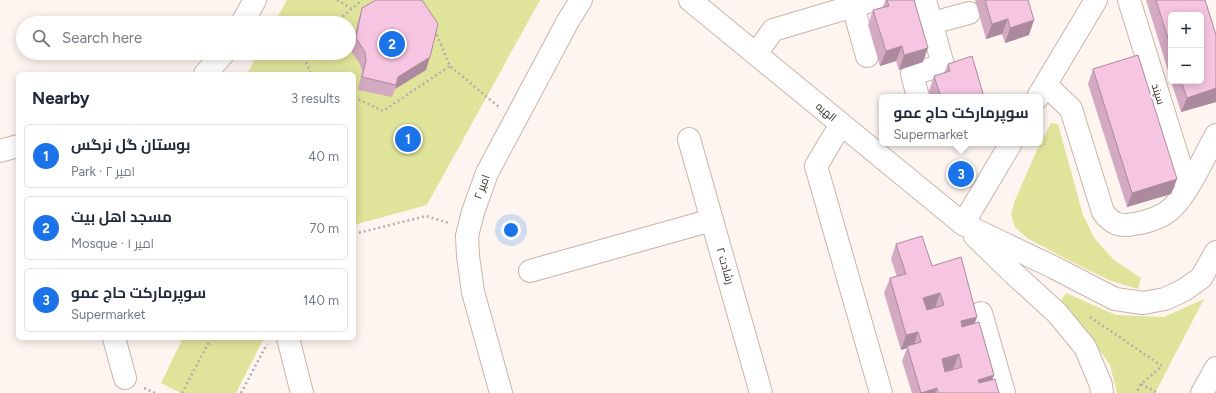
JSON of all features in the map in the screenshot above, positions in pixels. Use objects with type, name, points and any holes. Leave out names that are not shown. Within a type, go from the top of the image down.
[{"type":"main road","points":[[246,16],[255,0]]},
{"type":"main road","name":"امیر ۲","points":[[501,393],[473,292],[467,236],[473,212],[487,173],[581,0]]},
{"type":"main road","name":"الهیه","points":[[690,0],[963,224]]},
{"type":"main road","points":[[756,54],[773,30],[829,6],[853,6],[874,0]]},
{"type":"main road","points":[[917,94],[912,74],[943,65],[925,0]]},
{"type":"main road","points":[[1096,0],[1042,91],[1071,109],[1103,212],[1110,221],[1125,226],[1142,223],[1155,219],[1170,210],[1183,196],[1216,135]]},
{"type":"main road","name":"سپند","points":[[1129,0],[1187,187]]},
{"type":"main road","points":[[853,6],[867,56]]},
{"type":"main road","points":[[932,23],[969,13]]},
{"type":"main road","points":[[207,72],[218,60]]},
{"type":"main road","points":[[841,124],[816,166],[881,393]]},
{"type":"main road","name":"رشادت ۲","points":[[689,139],[761,393]]},
{"type":"main road","points":[[963,224],[1009,146]]},
{"type":"main road","points":[[0,151],[16,147]]},
{"type":"main road","points":[[530,271],[712,220]]},
{"type":"main road","points":[[963,224],[1053,267],[1115,299],[1143,303],[1165,299],[1184,290],[1201,278],[1216,252]]},
{"type":"main road","points":[[963,224],[1013,273],[1057,312],[1085,347],[1101,385],[1102,393]]},
{"type":"main road","points":[[981,313],[1004,393]]},
{"type":"main road","points":[[115,340],[125,378]]},
{"type":"main road","points":[[289,340],[302,393]]},
{"type":"main road","points":[[1202,393],[1216,368]]},
{"type":"path","points":[[337,0],[352,9]]},
{"type":"path","points":[[344,16],[362,0]]},
{"type":"path","points":[[434,29],[450,66],[515,120]]},
{"type":"path","points":[[305,60],[310,72]]},
{"type":"path","points":[[356,98],[383,111],[450,66]]},
{"type":"path","points":[[356,234],[426,216],[469,228]]},
{"type":"path","points":[[1089,317],[1162,366],[1142,384],[1136,393]]},
{"type":"path","points":[[182,393],[210,340]]},
{"type":"path","points":[[241,393],[269,340]]},
{"type":"path","points":[[1142,384],[1158,393]]},
{"type":"green space","points":[[287,0],[540,0],[427,205],[356,224],[356,72],[248,72],[254,60],[356,60],[356,16],[278,16]]},
{"type":"green space","points":[[1051,123],[1058,124],[1083,215],[1095,239],[1114,260],[1141,278],[1138,289],[1111,281],[1068,260],[1027,238],[1015,227],[1011,214],[1015,200],[1037,150],[1039,146],[1043,146],[1043,138]]},
{"type":"green space","points":[[1066,293],[1116,315],[1164,317],[1204,299],[1155,393],[1117,393],[1110,365],[1085,330],[1060,302]]},
{"type":"green space","points":[[182,340],[263,340],[236,393],[181,393],[161,383]]},
{"type":"building","points":[[376,0],[422,0],[438,24],[430,57],[398,77],[396,85],[362,77],[366,60],[365,52],[356,38],[362,8]]},
{"type":"building","points":[[887,0],[914,0],[928,48],[904,55],[902,46],[886,51],[873,10],[889,6]]},
{"type":"building","points":[[985,0],[1028,0],[1034,20],[1010,28],[1008,19],[992,24]]},
{"type":"building","points":[[1156,0],[1205,0],[1216,35],[1216,88],[1187,98],[1182,84],[1204,84],[1204,12],[1168,12],[1168,38]]},
{"type":"building","points":[[1138,55],[1177,179],[1132,193],[1093,69]]},
{"type":"building","points":[[972,56],[983,94],[940,94],[934,76],[950,71],[948,64]]},
{"type":"building","points":[[922,236],[932,266],[961,257],[977,317],[961,321],[962,327],[979,322],[994,375],[978,380],[979,383],[995,379],[999,393],[938,393],[937,388],[921,393],[907,346],[921,342],[918,332],[906,335],[890,278],[906,274],[896,244]],"holes":[[[940,293],[944,305],[927,310],[923,298]],[[959,354],[962,367],[945,372],[942,359]]]},
{"type":"place","name":"مسجد اهل بیت","points":[[392,44]]},
{"type":"place","name":"بوستان گل نرگس","points":[[408,139]]},
{"type":"place","name":"سوپرمارکت حاج عمو","points":[[961,174]]}]
